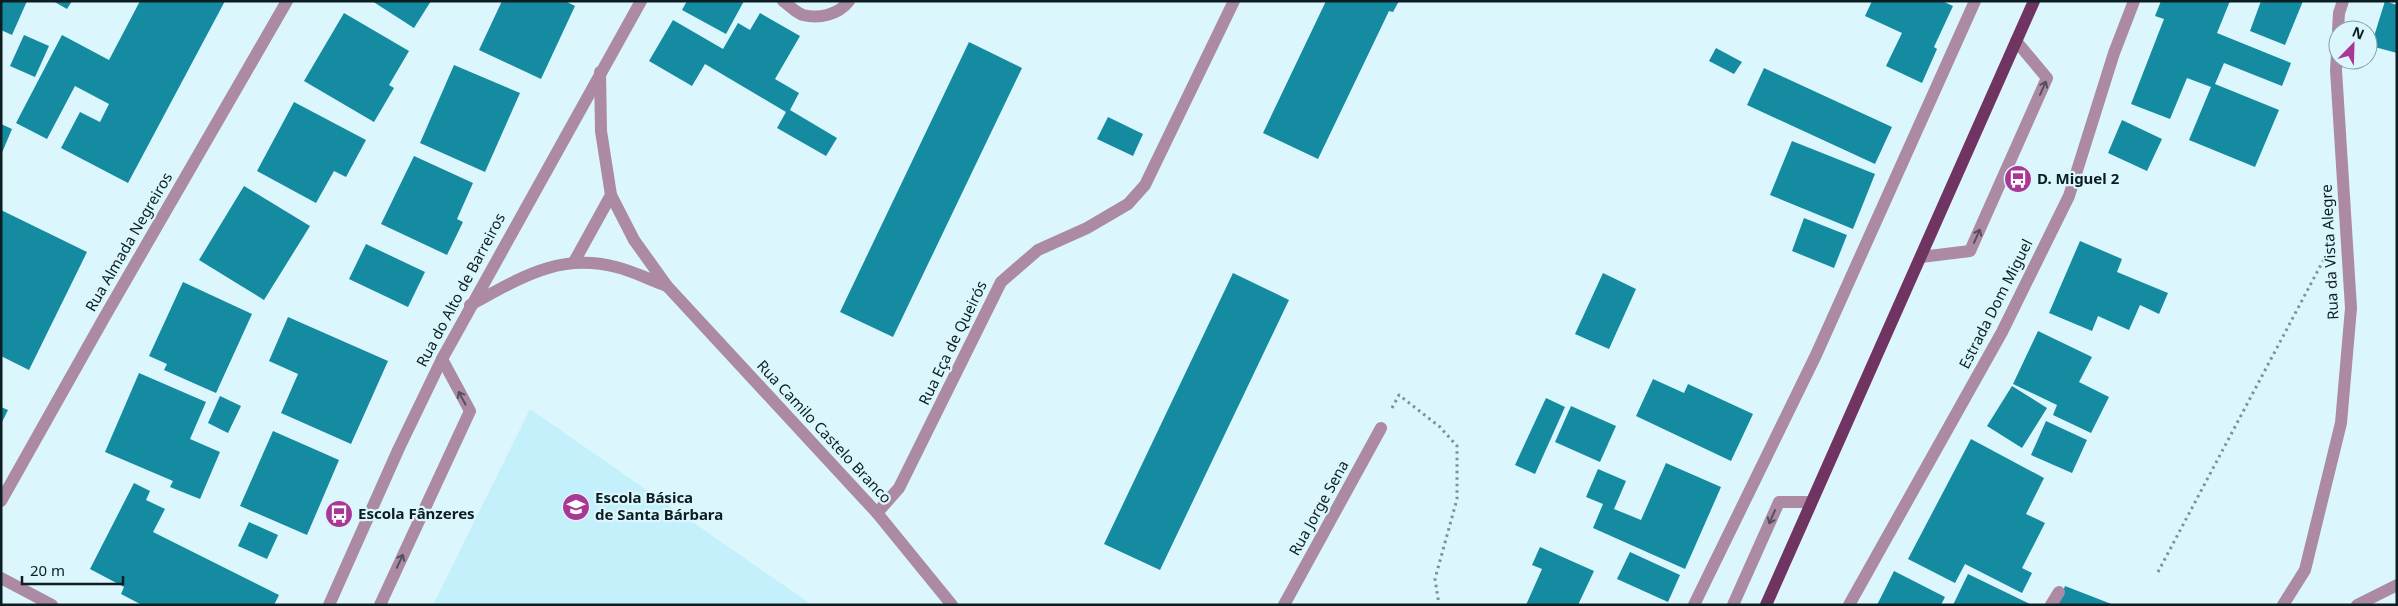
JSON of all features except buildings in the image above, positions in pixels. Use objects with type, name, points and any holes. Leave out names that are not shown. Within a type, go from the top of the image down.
[{"type":"main road","points":[[1766,605],[2034,1]]},
{"type":"street","name":"Rua Almada Negreiros","points":[[1,501],[287,1]]},
{"type":"street","name":"Rua do Alto de Barreiros","points":[[329,605],[399,448],[470,304],[641,1]]},
{"type":"street","points":[[783,1],[802,14],[826,16],[845,7],[849,1]]},
{"type":"street","name":"Rua Eça de Queirós","points":[[877,512],[899,488],[1001,282],[1038,250],[1087,228],[1128,204],[1145,185],[1234,1]]},
{"type":"street","name":"Estrada Dom Miguel","points":[[1849,605],[2002,332],[2069,196],[2114,53],[2134,1]]},
{"type":"street","points":[[2339,20],[2343,1]]},
{"type":"street","points":[[1694,605],[1816,356],[1972,2]]},
{"type":"street","points":[[1921,257],[1970,251],[2035,106],[2047,78],[2016,41]]},
{"type":"street","name":"Rua da Vista Alegre","points":[[2283,605],[2305,570],[2341,423],[2351,308],[2336,70]]},
{"type":"street","name":"Rua Camilo Castelo Branco","points":[[600,72],[601,131],[611,195],[634,240],[667,286],[877,512],[952,605]]},
{"type":"street","points":[[574,262],[611,195]]},
{"type":"street","name":"Rua Camilo Castelo Branco","points":[[470,304],[532,272],[574,262],[616,267],[667,286]]},
{"type":"street","points":[[380,605],[470,411],[442,359]]},
{"type":"street","name":"Rua Jorge Sena","points":[[1284,605],[1381,428]]},
{"type":"street","points":[[1733,605],[1779,502],[1812,502]]},
{"type":"street","points":[[1,578],[52,605]]},
{"type":"street","points":[[2357,605],[2397,585]]},
{"type":"street","points":[[2051,605],[2059,592]]},
{"type":"path","points":[[2158,572],[2327,252]]},
{"type":"path","points":[[1381,428],[1399,395],[1440,427],[1457,446],[1457,499],[1435,579],[1439,605]]},
{"type":"shaded area","name":"Escola Básica de Santa Bárbara","points":[[530,409],[812,605],[433,605]]},
{"type":"place","name":"D. Miguel 2","points":[[2018,179]]},
{"type":"place","name":"Escola Básica de Santa Bárbara","points":[[576,507]]},
{"type":"place","name":"Escola Fânzeres","points":[[339,514]]}]
